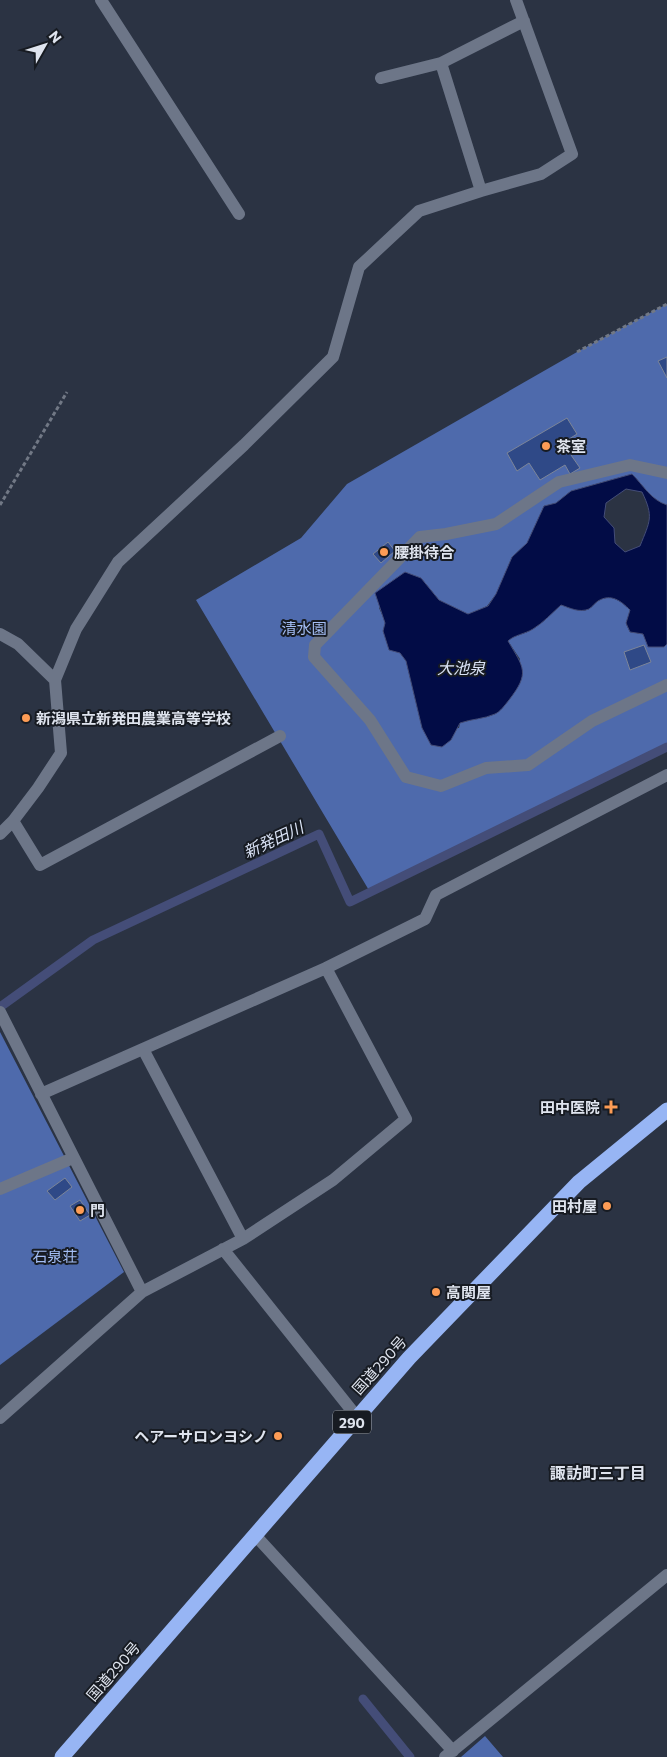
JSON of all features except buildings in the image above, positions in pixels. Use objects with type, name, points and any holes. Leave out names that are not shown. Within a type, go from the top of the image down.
[{"type":"highway","name":"国道290号","points":[[62,1757],[409,1358],[579,1182],[667,1110]]},
{"type":"street","points":[[101,0],[239,214]]},
{"type":"street","points":[[0,834],[13,821],[38,788],[61,753],[55,680],[76,629],[118,562],[244,445],[332,357],[359,267],[419,211],[481,190],[541,174],[572,154],[516,0]]},
{"type":"street","points":[[381,78],[441,63],[524,21]]},
{"type":"street","points":[[441,63],[481,190]]},
{"type":"street","points":[[667,473],[630,465],[559,482],[496,524],[446,534],[420,536],[315,645],[314,657],[370,720],[406,777],[441,786],[486,768],[528,764],[592,721],[667,685]]},
{"type":"street","points":[[0,634],[18,644],[55,680]]},
{"type":"street","points":[[13,821],[40,865],[280,736]]},
{"type":"street","points":[[40,1094],[326,968],[425,919],[436,895],[667,775]]},
{"type":"street","points":[[0,1418],[142,1292],[243,1239],[333,1180],[406,1119],[326,968]]},
{"type":"street","points":[[1,1013],[40,1094],[142,1292]]},
{"type":"street","points":[[144,1049],[243,1239]]},
{"type":"street","points":[[0,1189],[73,1158]]},
{"type":"street","points":[[223,1249],[356,1417]]},
{"type":"street","points":[[255,1535],[449,1754],[667,1575]]},
{"type":"path","points":[[577,352],[667,304]]},
{"type":"path","points":[[0,505],[67,392]]},
{"type":"green space","name":"清水園","points":[[667,304],[667,505],[656,500],[632,474],[571,491],[556,503],[544,506],[527,543],[512,557],[496,594],[487,606],[468,615],[439,600],[421,578],[379,608],[400,653],[406,661],[422,728],[459,728],[460,723],[495,714],[520,659],[508,641],[510,639],[537,627],[561,605],[575,610],[582,610],[589,609],[603,599],[616,599],[630,610],[626,624],[630,632],[642,634],[664,647],[667,644],[667,747],[370,892],[196,600],[301,538],[347,484],[577,352]]},
{"type":"green space","name":"石泉荘","points":[[0,1032],[124,1272],[0,1365]]},
{"type":"green space","points":[[485,1736],[503,1757],[461,1757]]},
{"type":"water","name":"大池泉","points":[[632,474],[656,500],[667,505],[667,644],[664,647],[648,647],[643,634],[630,632],[626,623],[630,610],[616,599],[603,599],[585,610],[575,610],[561,605],[537,627],[508,641],[521,664],[522,677],[516,691],[502,708],[491,716],[460,723],[451,740],[442,747],[431,745],[422,728],[406,661],[400,653],[389,650],[383,631],[385,623],[375,593],[405,572],[421,578],[439,600],[468,614],[488,606],[496,594],[512,557],[527,543],[544,506],[556,503],[571,491]],"holes":[[[626,489],[642,492],[648,507],[648,525],[640,546],[625,552],[615,543],[614,528],[604,517],[606,503]]]},
{"type":"waterway","name":"新発田川","points":[[0,1007],[93,940],[319,834],[350,902],[667,747]]},
{"type":"waterway","points":[[363,1699],[410,1757]]},
{"type":"place","name":"茶室","points":[[546,446]]},
{"type":"place","name":"腰掛待合","points":[[384,552]]},
{"type":"place","name":"新潟県立新発田農業高等学校","points":[[26,718]]},
{"type":"place","name":"田中医院","points":[[611,1107]]},
{"type":"place","name":"田村屋","points":[[607,1206]]},
{"type":"place","name":"門","points":[[80,1210]]},
{"type":"place","name":"高関屋","points":[[436,1292]]},
{"type":"place","name":"ヘアーサロンヨシノ","points":[[278,1436]]},
{"type":"district","name":"諏訪町三丁目","points":[[598,1472]]}]
